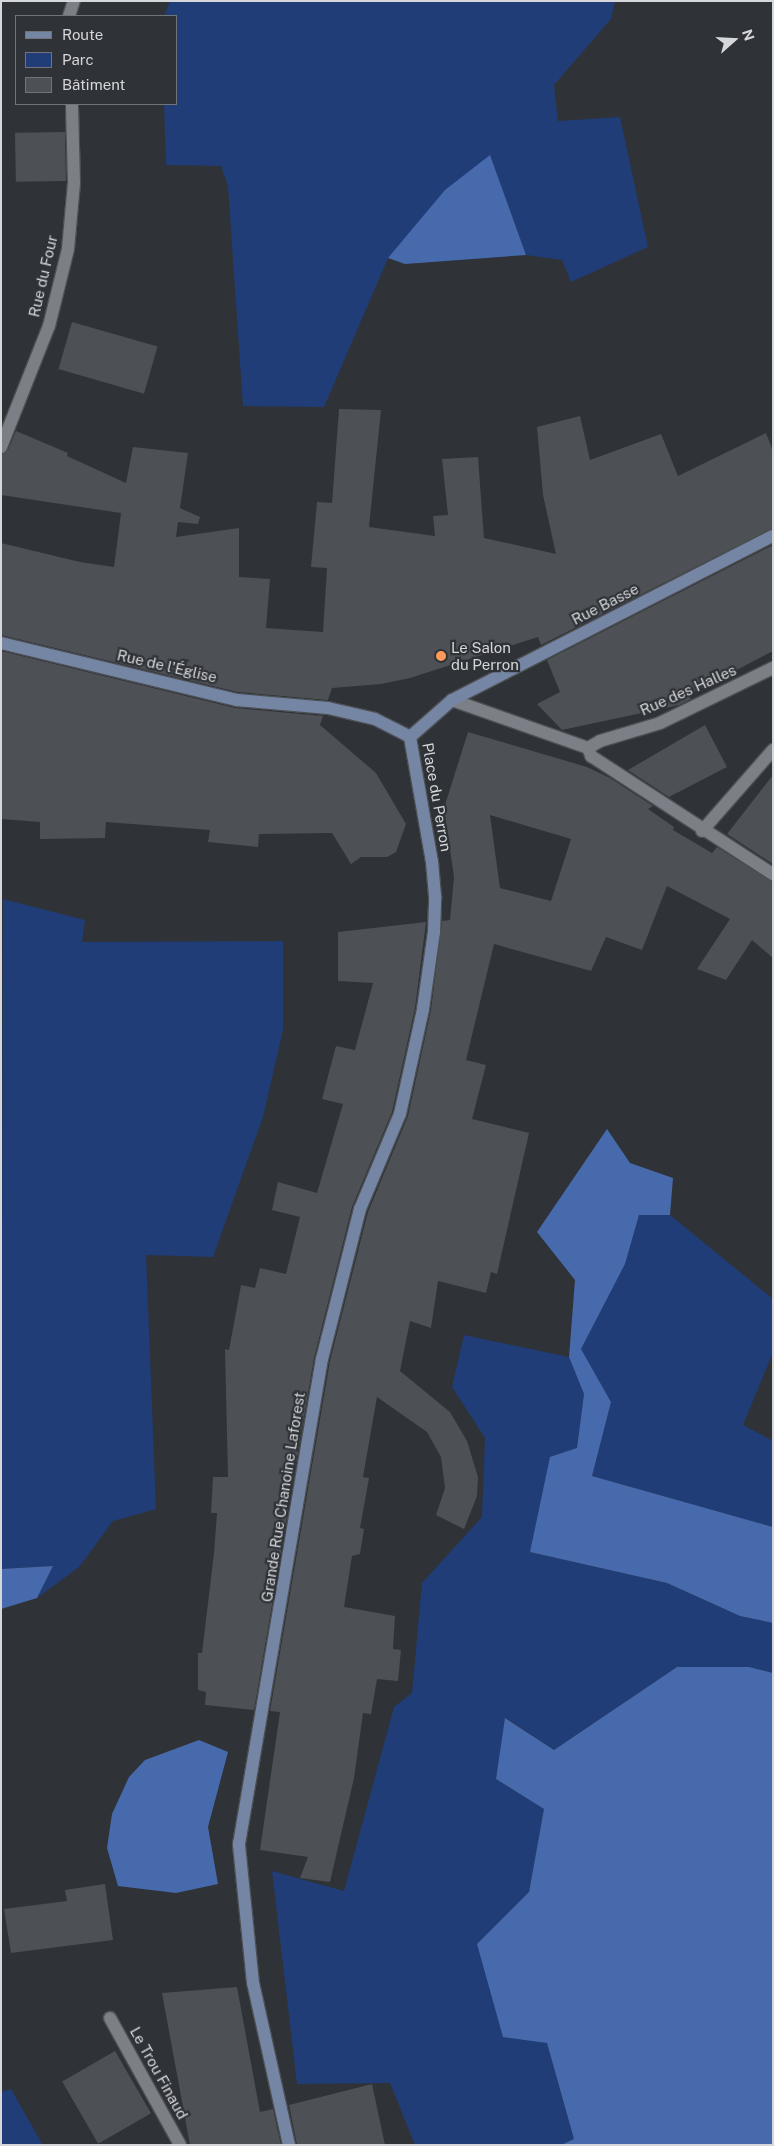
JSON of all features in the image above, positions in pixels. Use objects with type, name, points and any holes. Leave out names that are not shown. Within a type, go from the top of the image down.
[{"type":"main road","name":"Rue Basse","points":[[452,700],[773,536]]},
{"type":"main road","name":"Rue de l'Église","points":[[1,643],[237,700],[328,708]]},
{"type":"main road","name":"Place du Perron","points":[[410,737],[452,700]]},
{"type":"main road","name":"Place du Perron","points":[[328,708],[375,719],[410,737]]},
{"type":"main road","name":"Place du Perron","points":[[410,737],[432,862]]},
{"type":"main road","name":"Grande Rue Chanoine Laforest","points":[[289,2145],[253,1983],[239,1844],[322,1359],[360,1209],[400,1114],[423,1009],[434,932],[432,862]]},
{"type":"street","points":[[70,15],[74,1]]},
{"type":"street","name":"Rue du Four","points":[[1,447],[49,326],[68,248],[74,183],[72,105]]},
{"type":"street","name":"Rue des Halles","points":[[588,748],[600,741],[660,723],[773,668]]},
{"type":"street","points":[[452,700],[588,748],[591,756],[702,831],[773,874]]},
{"type":"street","points":[[702,831],[773,750]]},
{"type":"street","name":"Le Trou Finaud","points":[[110,2018],[180,2145]]},
{"type":"green space","points":[[170,1],[615,1],[611,19],[554,85],[558,121],[620,117],[648,247],[571,282],[562,260],[526,255],[490,156],[388,258],[324,407],[243,406],[228,186],[221,166],[166,165],[164,105],[178,105],[178,15],[164,15]]},
{"type":"green space","points":[[3,899],[85,920],[82,942],[283,941],[283,1030],[263,1117],[213,1257],[146,1255],[156,1509],[113,1521],[79,1567],[37,1598],[53,1566],[1,1569]]},
{"type":"green space","points":[[639,1215],[670,1215],[773,1299],[773,1352],[743,1425],[773,1441],[773,1527],[592,1476],[611,1402],[581,1349],[625,1264]]},
{"type":"green space","points":[[464,1335],[569,1357],[584,1394],[577,1449],[530,1552],[667,1583],[740,1616],[773,1623],[773,1673],[749,1667],[677,1667],[554,1750],[506,1718],[496,1779],[544,1809],[529,1892],[477,1944],[547,2043],[574,2139],[561,2145],[415,2145],[390,2083],[297,2084],[272,1871],[344,1891],[394,1707],[412,1693],[422,1583],[482,1517],[485,1438],[452,1387]]},
{"type":"green space","points":[[11,2089],[43,2145],[1,2145],[1,2092]]},
{"type":"shaded area","points":[[490,155],[526,255],[405,264],[388,258],[445,190]]},
{"type":"shaded area","points":[[607,1129],[630,1163],[673,1178],[670,1215],[639,1215],[625,1264],[581,1349],[611,1402],[592,1476],[773,1527],[773,1623],[740,1616],[667,1583],[530,1552],[550,1457],[577,1448],[584,1394],[569,1357],[575,1280],[537,1232]]},
{"type":"shaded area","points":[[53,1566],[37,1598],[1,1609],[1,1569]]},
{"type":"shaded area","points":[[677,1667],[749,1667],[773,1673],[773,2145],[561,2145],[574,2139],[547,2043],[503,2037],[477,1944],[529,1892],[544,1809],[496,1779],[505,1718],[554,1750]]},
{"type":"shaded area","points":[[199,1740],[228,1752],[208,1827],[218,1884],[176,1893],[118,1886],[107,1848],[112,1814],[129,1777],[145,1760]]},
{"type":"building","points":[[65,132],[66,181],[16,182],[15,133]]},
{"type":"building","points":[[72,322],[158,347],[144,394],[58,369]]},
{"type":"building","points":[[339,409],[381,410],[369,527],[435,536],[433,516],[448,515],[442,459],[478,457],[484,538],[556,554],[543,495],[537,427],[580,416],[590,460],[661,434],[678,476],[766,433],[773,451],[773,528],[541,645],[538,637],[410,678],[381,684],[332,688],[328,700],[238,692],[1,635],[1,543],[80,562],[114,567],[121,513],[1,495],[1,455],[8,450],[16,431],[68,453],[67,456],[126,483],[133,447],[188,453],[180,508],[200,517],[198,524],[178,522],[176,537],[239,528],[239,577],[270,579],[266,628],[323,632],[327,568],[311,567],[317,502],[332,503]]},
{"type":"building","points":[[773,545],[773,651],[688,695],[691,699],[679,705],[562,730],[537,704],[560,692],[547,660]]},
{"type":"building","points":[[1,651],[235,708],[323,716],[320,725],[376,773],[406,824],[396,852],[387,857],[361,857],[351,864],[332,833],[259,834],[258,847],[208,842],[210,830],[106,822],[105,838],[40,839],[40,822],[1,819]]},
{"type":"building","points":[[705,725],[727,767],[669,797],[628,770]]},
{"type":"building","points":[[468,732],[587,767],[610,778],[653,806],[648,809],[674,827],[673,830],[712,853],[717,847],[773,882],[773,958],[752,940],[726,980],[697,969],[730,919],[667,886],[642,950],[606,937],[591,971],[494,944],[466,1060],[486,1065],[472,1119],[529,1133],[497,1274],[491,1272],[486,1293],[438,1281],[431,1328],[410,1321],[400,1371],[450,1412],[467,1441],[478,1477],[477,1496],[464,1529],[436,1515],[445,1488],[441,1457],[427,1432],[377,1397],[363,1477],[369,1478],[360,1528],[364,1529],[360,1554],[352,1556],[344,1607],[395,1616],[393,1649],[401,1650],[398,1681],[377,1679],[371,1714],[363,1713],[354,1778],[330,1882],[300,1878],[308,1857],[260,1850],[280,1712],[270,1711],[330,1361],[368,1212],[408,1116],[431,1010],[442,921],[450,920],[454,877],[444,808]],"holes":[[[490,815],[571,839],[551,901],[500,888]]]},
{"type":"building","points":[[773,775],[773,864],[727,834]]},
{"type":"building","points":[[426,922],[415,1008],[392,1112],[352,1207],[314,1358],[254,1710],[205,1705],[206,1692],[198,1690],[198,1653],[202,1653],[214,1553],[217,1513],[211,1513],[213,1477],[228,1477],[225,1349],[229,1350],[241,1285],[255,1288],[260,1268],[286,1274],[300,1217],[272,1210],[278,1182],[317,1193],[343,1104],[322,1099],[336,1046],[355,1050],[373,983],[338,981],[338,932]]},
{"type":"building","points":[[105,1884],[113,1940],[11,1953],[4,1909],[67,1901],[65,1890]]},
{"type":"building","points":[[237,1987],[260,2112],[273,2109],[281,2145],[190,2145],[162,1993]]},
{"type":"building","points":[[115,2051],[151,2113],[98,2144],[62,2082]]},
{"type":"building","points":[[372,2084],[385,2145],[297,2145],[289,2105]]},
{"type":"place","name":"Le Salon du Perron","points":[[441,656]]}]
